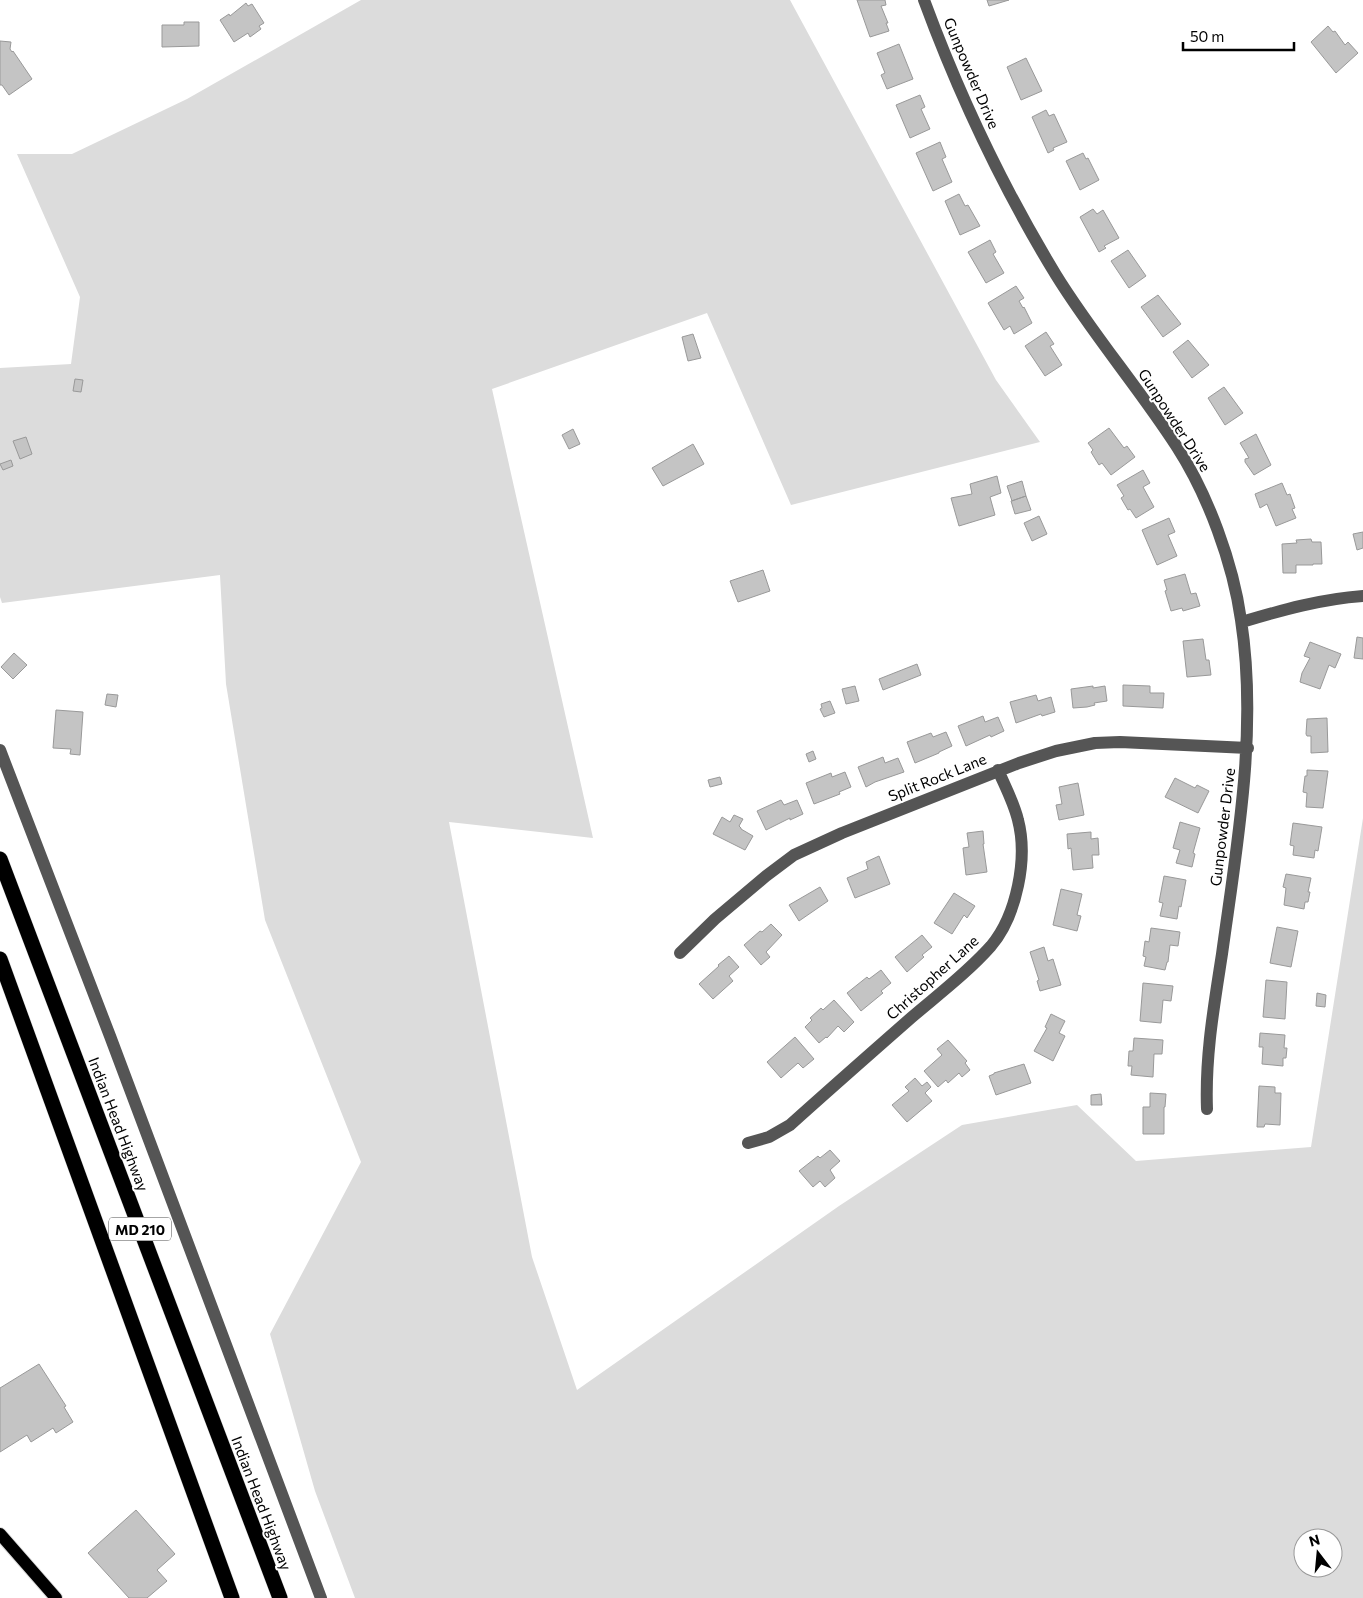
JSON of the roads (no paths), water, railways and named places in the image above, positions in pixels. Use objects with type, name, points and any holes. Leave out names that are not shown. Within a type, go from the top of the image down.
[{"type":"highway","name":"Indian Head Highway","points":[[0,860],[280,1598]]},
{"type":"highway","name":"MD 210","points":[[0,960],[232,1598]]},
{"type":"main road","points":[[0,1534],[56,1598]]},
{"type":"street","name":"Gunpowder Drive","points":[[924,0],[964,100],[1039,245],[1057,276],[1094,331],[1163,426],[1194,477],[1206,502],[1236,595],[1242,622],[1248,748],[1230,894],[1208,1044],[1207,1109]]},
{"type":"street","points":[[1242,622],[1292,607],[1363,596]]},
{"type":"street","name":"Split Rock Lane","points":[[680,953],[715,919],[794,855],[842,833],[998,770],[1056,751],[1095,743],[1120,742],[1248,748]]},
{"type":"street","points":[[0,750],[110,1036],[321,1598]]},
{"type":"street","name":"Christopher Lane","points":[[748,1143],[769,1137],[790,1125],[958,978],[991,945],[1004,925],[1013,901],[1020,875],[1022,847],[1018,819],[998,770]]}]
